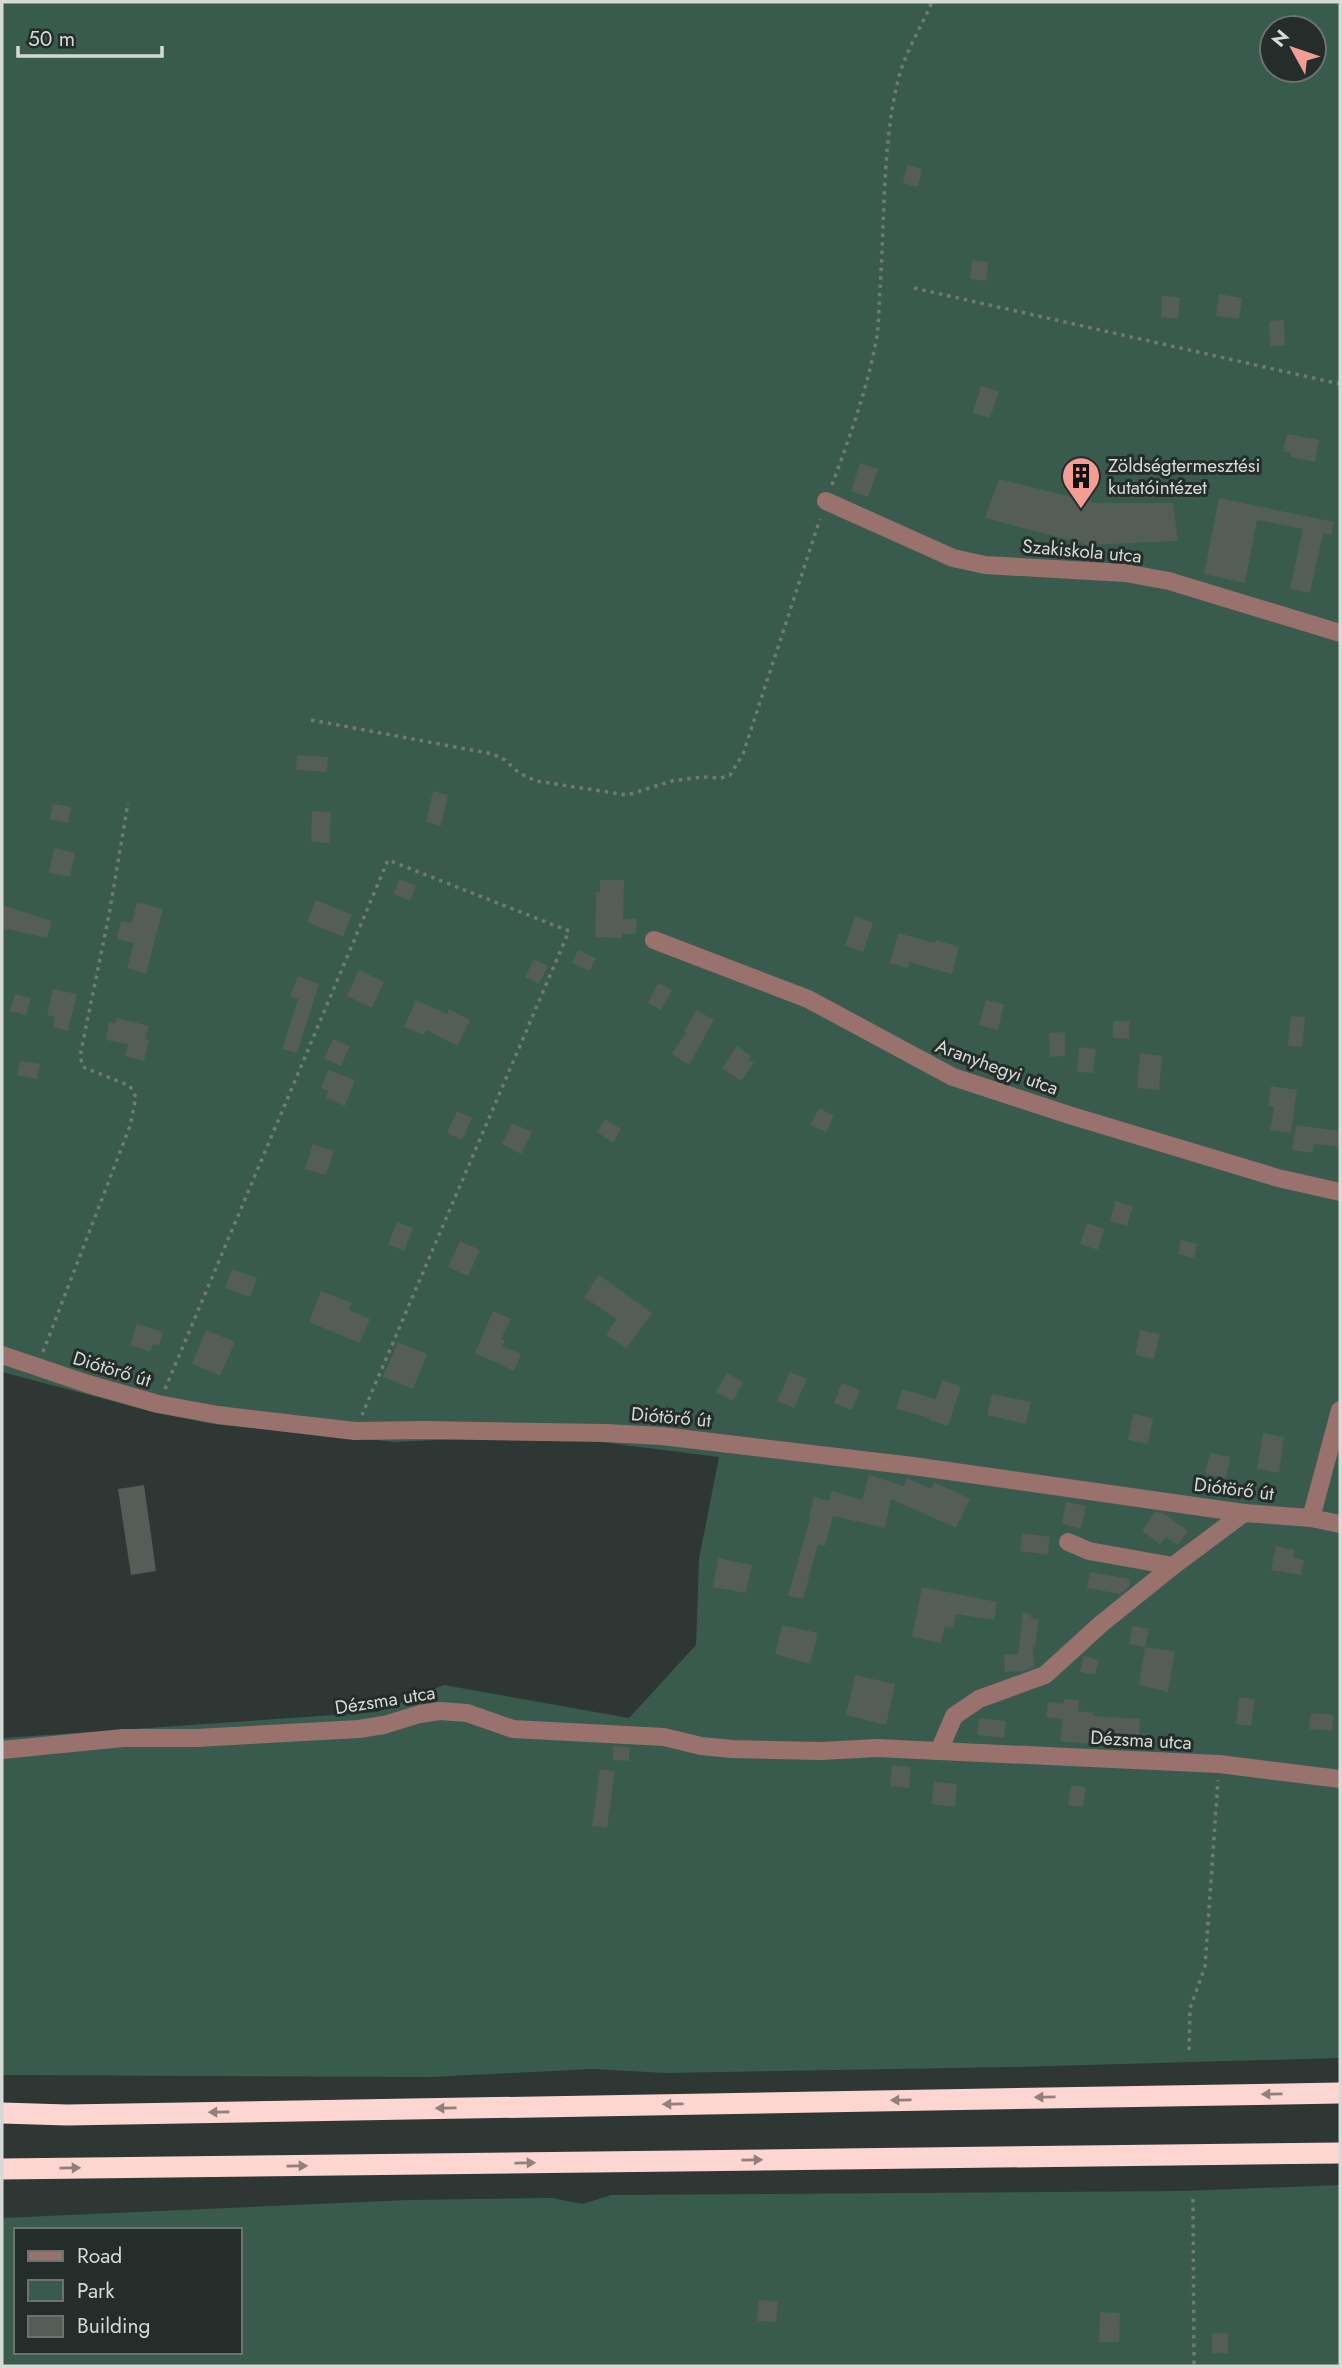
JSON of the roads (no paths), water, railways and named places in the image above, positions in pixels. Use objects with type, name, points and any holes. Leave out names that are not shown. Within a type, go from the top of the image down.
[{"type":"highway","points":[[2,2113],[66,2115],[1340,2092]]},
{"type":"highway","points":[[2,2169],[1340,2153]]},
{"type":"street","name":"Szakiskola utca","points":[[826,500],[953,558],[985,565],[1125,573],[1169,581],[1340,633]]},
{"type":"street","name":"Aranyhegyi utca","points":[[654,940],[808,999],[953,1077],[1278,1178],[1340,1192]]},
{"type":"street","name":"Diótörő út","points":[[2,1355],[158,1404],[218,1415],[355,1432],[424,1430],[663,1436],[913,1466],[1340,1524]]},
{"type":"street","points":[[1311,1518],[1340,1410]]},
{"type":"street","points":[[939,1751],[954,1716],[979,1699],[1045,1675],[1101,1624],[1244,1513]]},
{"type":"street","points":[[1069,1542],[1089,1551],[1173,1566]]},
{"type":"street","name":"Dézsma utca","points":[[2,1751],[123,1738],[196,1738],[359,1729],[440,1711],[467,1713],[513,1729],[664,1737],[701,1746],[733,1749],[821,1751],[877,1748],[1219,1764],[1340,1779]]},
{"type":"place","name":"Zöldségtermesztési kutatóintézet","points":[[1081,510]]}]
